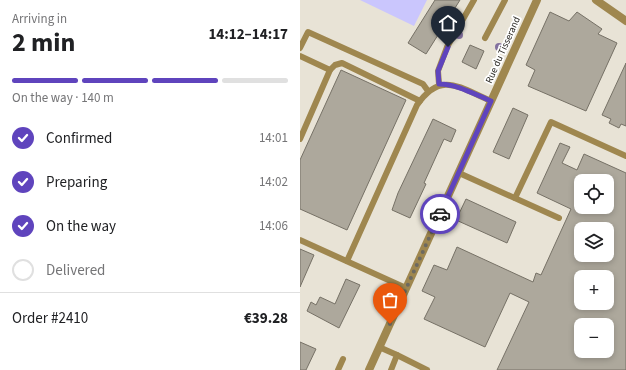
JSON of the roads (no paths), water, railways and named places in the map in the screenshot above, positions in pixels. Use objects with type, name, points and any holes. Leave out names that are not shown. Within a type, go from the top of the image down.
[{"type":"street","name":"Rue du Tisserand","points":[[369,370],[537,0]]},
{"type":"street","points":[[596,0],[626,21]]},
{"type":"lane","points":[[439,84],[438,71],[448,47],[474,0]]},
{"type":"lane","points":[[485,38],[505,0]]},
{"type":"lane","points":[[300,48],[308,32],[423,84],[428,91]]},
{"type":"lane","points":[[300,56],[330,70]]},
{"type":"lane","points":[[300,139],[330,70],[335,65],[342,63],[420,100]]},
{"type":"lane","points":[[347,261],[420,100],[428,91],[439,84],[448,84],[491,101]]},
{"type":"lane","points":[[515,198],[551,122],[626,156]]},
{"type":"lane","points":[[458,173],[559,218]]},
{"type":"lane","points":[[300,240],[406,288]]},
{"type":"lane","points":[[379,347],[427,370]]},
{"type":"lane","points":[[391,370],[397,355]]},
{"type":"lane","points":[[338,370],[343,359]]}]
